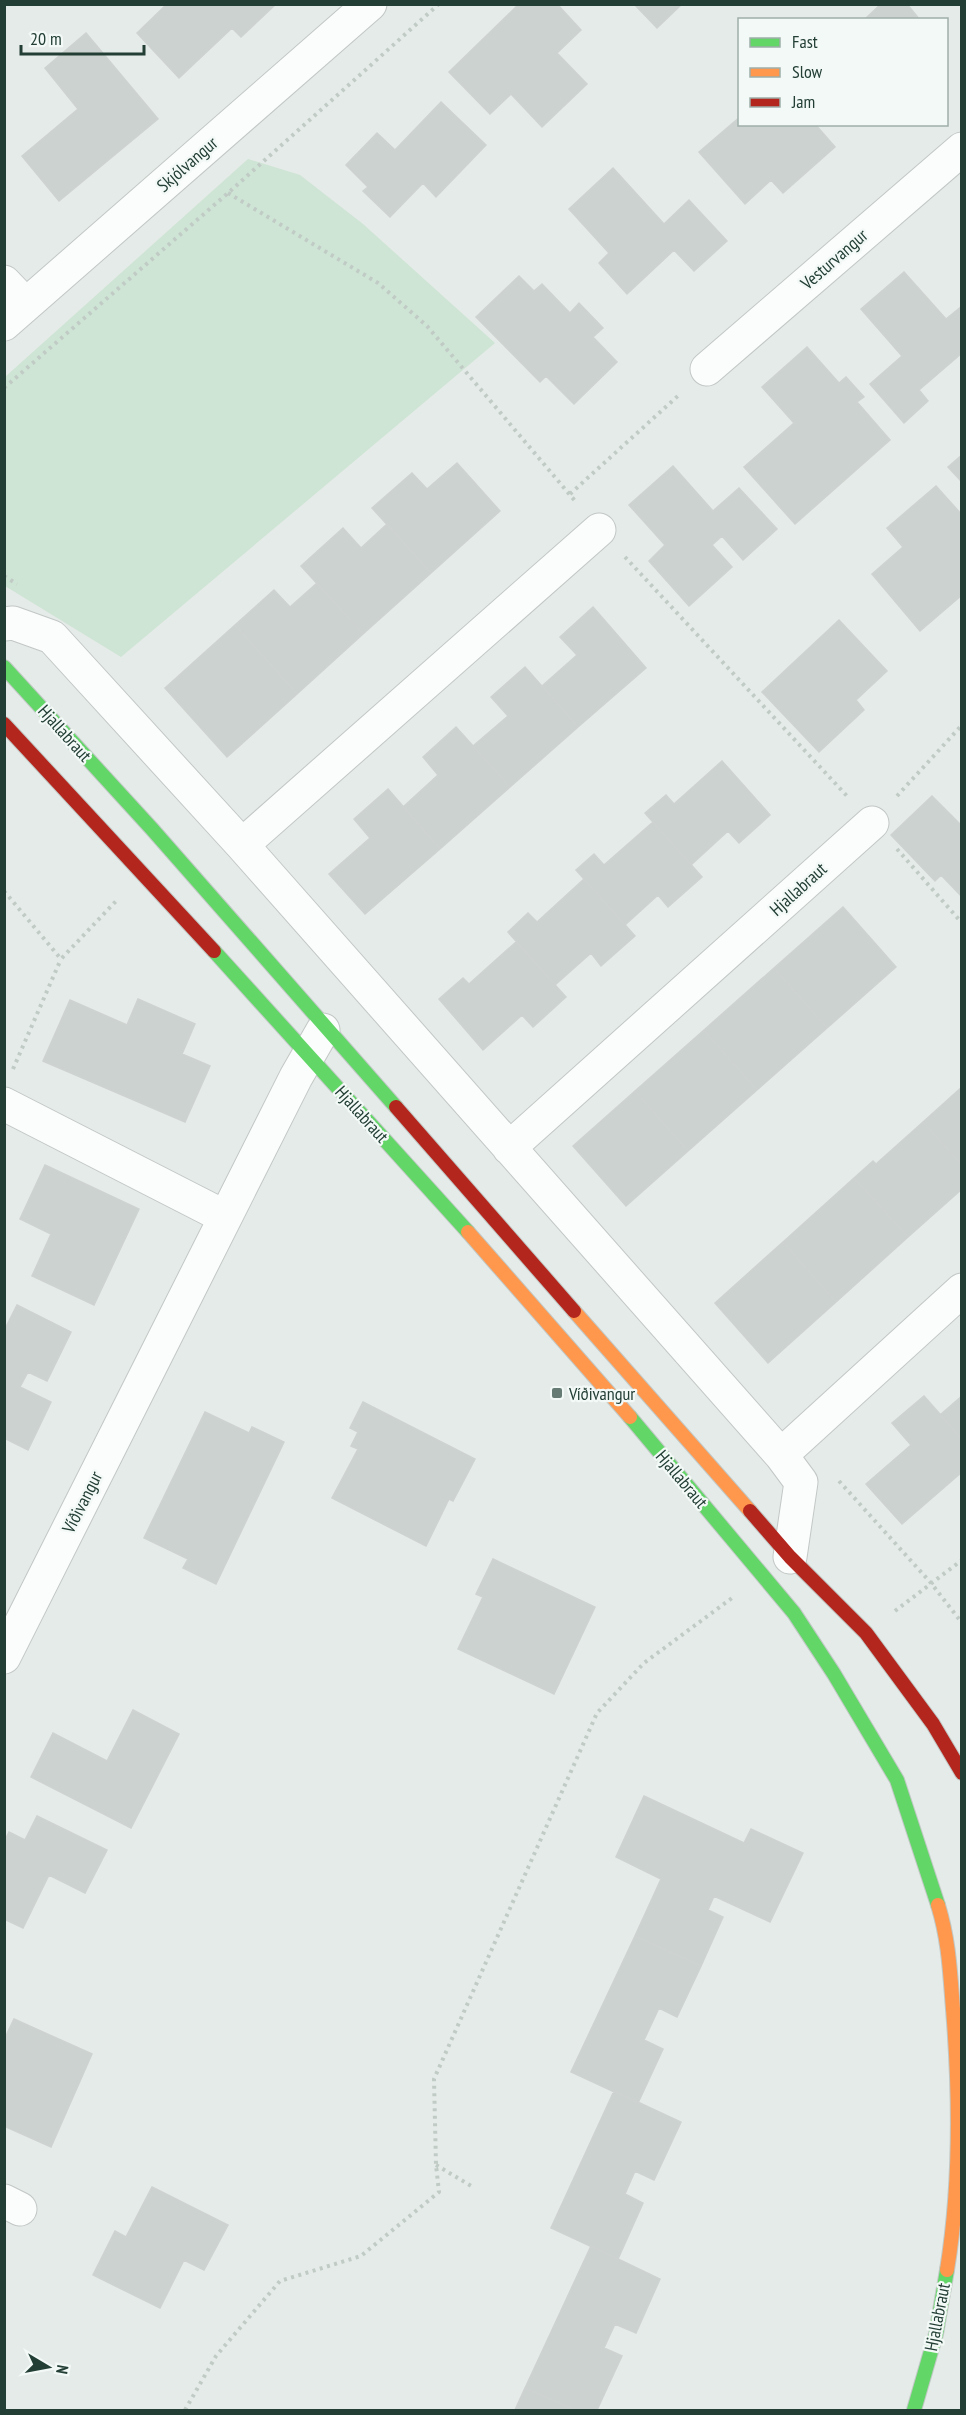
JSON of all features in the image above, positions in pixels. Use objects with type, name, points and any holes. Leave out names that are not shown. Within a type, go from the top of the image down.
[{"type":"main road","name":"Hjallabraut","points":[[4,667],[152,829],[317,1041],[794,1613],[830,1667],[897,1780],[947,1933],[959,2030],[960,2074],[956,2185],[950,2249],[936,2334],[914,2410]]},
{"type":"main road","name":"Hjallabraut","points":[[4,724],[317,1041],[790,1557],[866,1633],[933,1724],[962,1773]]},
{"type":"street","name":"Skjólvangur","points":[[11,303],[370,4]]},
{"type":"street","name":"Vesturvangur","points":[[707,369],[962,149]]},
{"type":"street","points":[[242,845],[599,530]]},
{"type":"street","points":[[4,624],[13,623],[52,637],[242,845],[781,1455],[801,1482],[790,1557]]},
{"type":"street","name":"Hjallabraut","points":[[509,1148],[872,823]]},
{"type":"street","name":"Víðivangur","points":[[4,1657],[225,1218],[317,1041]]},
{"type":"street","points":[[7,1090],[225,1218]]},
{"type":"street","points":[[781,1455],[962,1290]]},
{"type":"path","points":[[4,388],[228,193],[439,4]]},
{"type":"path","points":[[570,494],[707,369]]},
{"type":"path","points":[[872,823],[962,725]]},
{"type":"path","points":[[4,891],[61,960]]},
{"type":"path","points":[[7,1090],[61,960],[117,899]]},
{"type":"path","points":[[894,1612],[962,1560]]},
{"type":"path","points":[[931,1583],[962,1623]]},
{"type":"path","points":[[185,2410],[216,2356],[280,2281],[361,2256],[439,2192],[436,2165],[434,2079],[597,1713],[644,1663],[732,1598]]},
{"type":"path","points":[[436,2165],[473,2187]]},
{"type":"green space","points":[[248,159],[300,175],[363,224],[495,343],[121,657],[5,586],[5,377]]},
{"type":"building","points":[[167,4],[276,4],[241,37],[232,28],[179,78],[137,33]]},
{"type":"building","points":[[519,4],[557,4],[581,30],[557,53],[587,84],[542,127],[511,94],[490,114],[449,72]]},
{"type":"building","points":[[634,4],[682,4],[657,28]]},
{"type":"building","points":[[881,4],[907,4],[918,18],[866,18]]},
{"type":"building","points":[[86,33],[158,119],[59,201],[22,156],[78,109],[45,68]]},
{"type":"building","points":[[441,102],[486,145],[436,197],[423,183],[390,217],[363,191],[368,187],[346,165],[377,133],[395,150]]},
{"type":"building","points":[[738,119],[738,126],[817,126],[835,147],[783,193],[771,180],[745,204],[699,152]]},
{"type":"building","points":[[613,168],[664,224],[689,200],[727,241],[694,271],[674,250],[627,294],[599,263],[609,253],[569,209]]},
{"type":"building","points":[[904,272],[946,319],[962,306],[962,353],[919,390],[928,401],[904,423],[870,384],[902,356],[861,309]]},
{"type":"building","points":[[519,276],[534,291],[542,284],[570,313],[579,303],[603,328],[593,337],[617,362],[574,404],[546,376],[540,382],[476,317]]},
{"type":"building","points":[[807,347],[839,383],[846,377],[864,397],[857,402],[890,440],[795,524],[744,467],[794,423],[762,387]]},
{"type":"building","points":[[962,455],[962,482],[948,467]]},
{"type":"building","points":[[457,463],[500,511],[431,573],[372,508],[412,473],[427,489]]},
{"type":"building","points":[[673,466],[713,511],[739,488],[777,529],[743,560],[722,536],[712,545],[732,567],[689,606],[649,561],[665,545],[629,505]]},
{"type":"building","points":[[936,486],[962,515],[962,595],[920,631],[872,574],[903,547],[887,528]]},
{"type":"building","points":[[387,524],[431,573],[363,634],[301,566],[343,528],[361,548]]},
{"type":"building","points":[[317,583],[363,634],[297,694],[235,625],[274,590],[290,607]]},
{"type":"building","points":[[593,607],[646,668],[578,727],[542,686],[577,655],[560,637]]},
{"type":"building","points":[[839,620],[887,671],[856,700],[864,710],[819,752],[762,692]]},
{"type":"building","points":[[235,625],[297,694],[227,757],[165,688]]},
{"type":"building","points":[[525,667],[578,727],[510,787],[473,746],[508,716],[491,697]]},
{"type":"building","points":[[456,727],[510,787],[440,849],[403,807],[438,775],[423,757]]},
{"type":"building","points":[[722,761],[770,815],[739,843],[728,831],[691,865],[645,813],[666,795],[674,804]]},
{"type":"building","points":[[388,789],[440,849],[365,914],[329,874],[370,838],[354,819]]},
{"type":"building","points":[[932,796],[962,826],[962,897],[941,875],[935,881],[891,835]]},
{"type":"building","points":[[653,822],[702,877],[668,907],[658,895],[625,925],[576,870],[594,854],[604,865]]},
{"type":"building","points":[[584,879],[635,936],[601,966],[591,953],[555,985],[508,932],[528,913],[537,922]]},
{"type":"building","points":[[843,907],[896,967],[827,1028],[774,968]]},
{"type":"building","points":[[516,942],[566,997],[533,1027],[522,1015],[483,1050],[439,999],[463,978],[469,984]]},
{"type":"building","points":[[774,968],[827,1028],[757,1090],[704,1030]]},
{"type":"building","points":[[138,999],[195,1024],[182,1054],[210,1066],[185,1122],[43,1061],[70,1000],[127,1025]]},
{"type":"building","points":[[704,1030],[757,1090],[688,1151],[635,1091]]},
{"type":"building","points":[[962,1087],[962,1165],[923,1122]]},
{"type":"building","points":[[635,1091],[688,1151],[626,1206],[573,1146]]},
{"type":"building","points":[[923,1122],[962,1165],[962,1189],[908,1237],[854,1178],[873,1161],[876,1164]]},
{"type":"building","points":[[45,1165],[139,1209],[94,1305],[32,1276],[51,1234],[20,1219]]},
{"type":"building","points":[[854,1178],[908,1237],[836,1302],[783,1242]]},
{"type":"building","points":[[783,1242],[836,1302],[768,1363],[715,1303]]},
{"type":"building","points":[[17,1305],[71,1332],[47,1381],[28,1372],[20,1387],[51,1402],[28,1450],[4,1438],[4,1331]]},
{"type":"building","points":[[924,1396],[962,1439],[962,1472],[902,1524],[866,1484],[911,1445],[892,1423]]},
{"type":"building","points":[[962,1396],[962,1439],[940,1415]]},
{"type":"building","points":[[363,1402],[475,1459],[453,1501],[449,1499],[426,1546],[332,1498],[358,1449],[351,1446],[358,1432],[350,1428]]},
{"type":"building","points":[[205,1412],[249,1433],[252,1427],[284,1442],[216,1584],[183,1568],[188,1559],[144,1538]]},
{"type":"building","points":[[493,1559],[595,1607],[554,1694],[458,1649],[483,1597],[476,1594]]},
{"type":"building","points":[[133,1710],[179,1734],[131,1828],[31,1777],[53,1733],[107,1761]]},
{"type":"building","points":[[644,1796],[744,1843],[751,1829],[803,1853],[770,1922],[714,1896],[708,1910],[723,1917],[701,1966],[635,1936],[661,1879],[616,1857]]},
{"type":"building","points":[[37,1816],[107,1850],[85,1893],[49,1875],[23,1928],[4,1919],[4,1842],[9,1832],[25,1840]]},
{"type":"building","points":[[635,1936],[701,1966],[677,2017],[659,2008],[644,2040],[663,2049],[638,2103],[571,2072]]},
{"type":"building","points":[[14,2019],[92,2054],[51,2147],[4,2126],[4,2040]]},
{"type":"building","points":[[614,2091],[681,2122],[654,2180],[635,2171],[625,2194],[643,2203],[618,2259],[551,2228]]},
{"type":"building","points":[[152,2187],[228,2225],[204,2270],[184,2260],[160,2308],[93,2275],[115,2231],[126,2237]]},
{"type":"building","points":[[591,2246],[660,2279],[636,2333],[615,2324],[604,2348],[622,2356],[597,2410],[575,2410],[525,2388]]},
{"type":"building","points":[[525,2388],[575,2410],[515,2410]]},
{"type":"traffic: fast","points":[[4,667],[152,829],[396,1107]]},
{"type":"traffic: fast","points":[[214,951],[468,1232]]},
{"type":"traffic: fast","points":[[630,1417],[794,1613],[834,1674],[897,1780],[938,1905]]},
{"type":"traffic: fast","points":[[914,2410],[936,2334],[947,2270]]},
{"type":"traffic: slow","points":[[468,1232],[630,1417]]},
{"type":"traffic: slow","points":[[574,1311],[750,1511]]},
{"type":"traffic: slow","points":[[938,1905],[945,1931],[950,1969],[958,2107],[955,2205],[947,2270]]},
{"type":"traffic: jam","points":[[4,724],[214,951]]},
{"type":"traffic: jam","points":[[396,1107],[574,1311]]},
{"type":"traffic: jam","points":[[750,1511],[790,1557],[866,1633],[933,1724],[962,1773]]},
{"type":"place","name":"Víðivangur","points":[[557,1393]]}]
